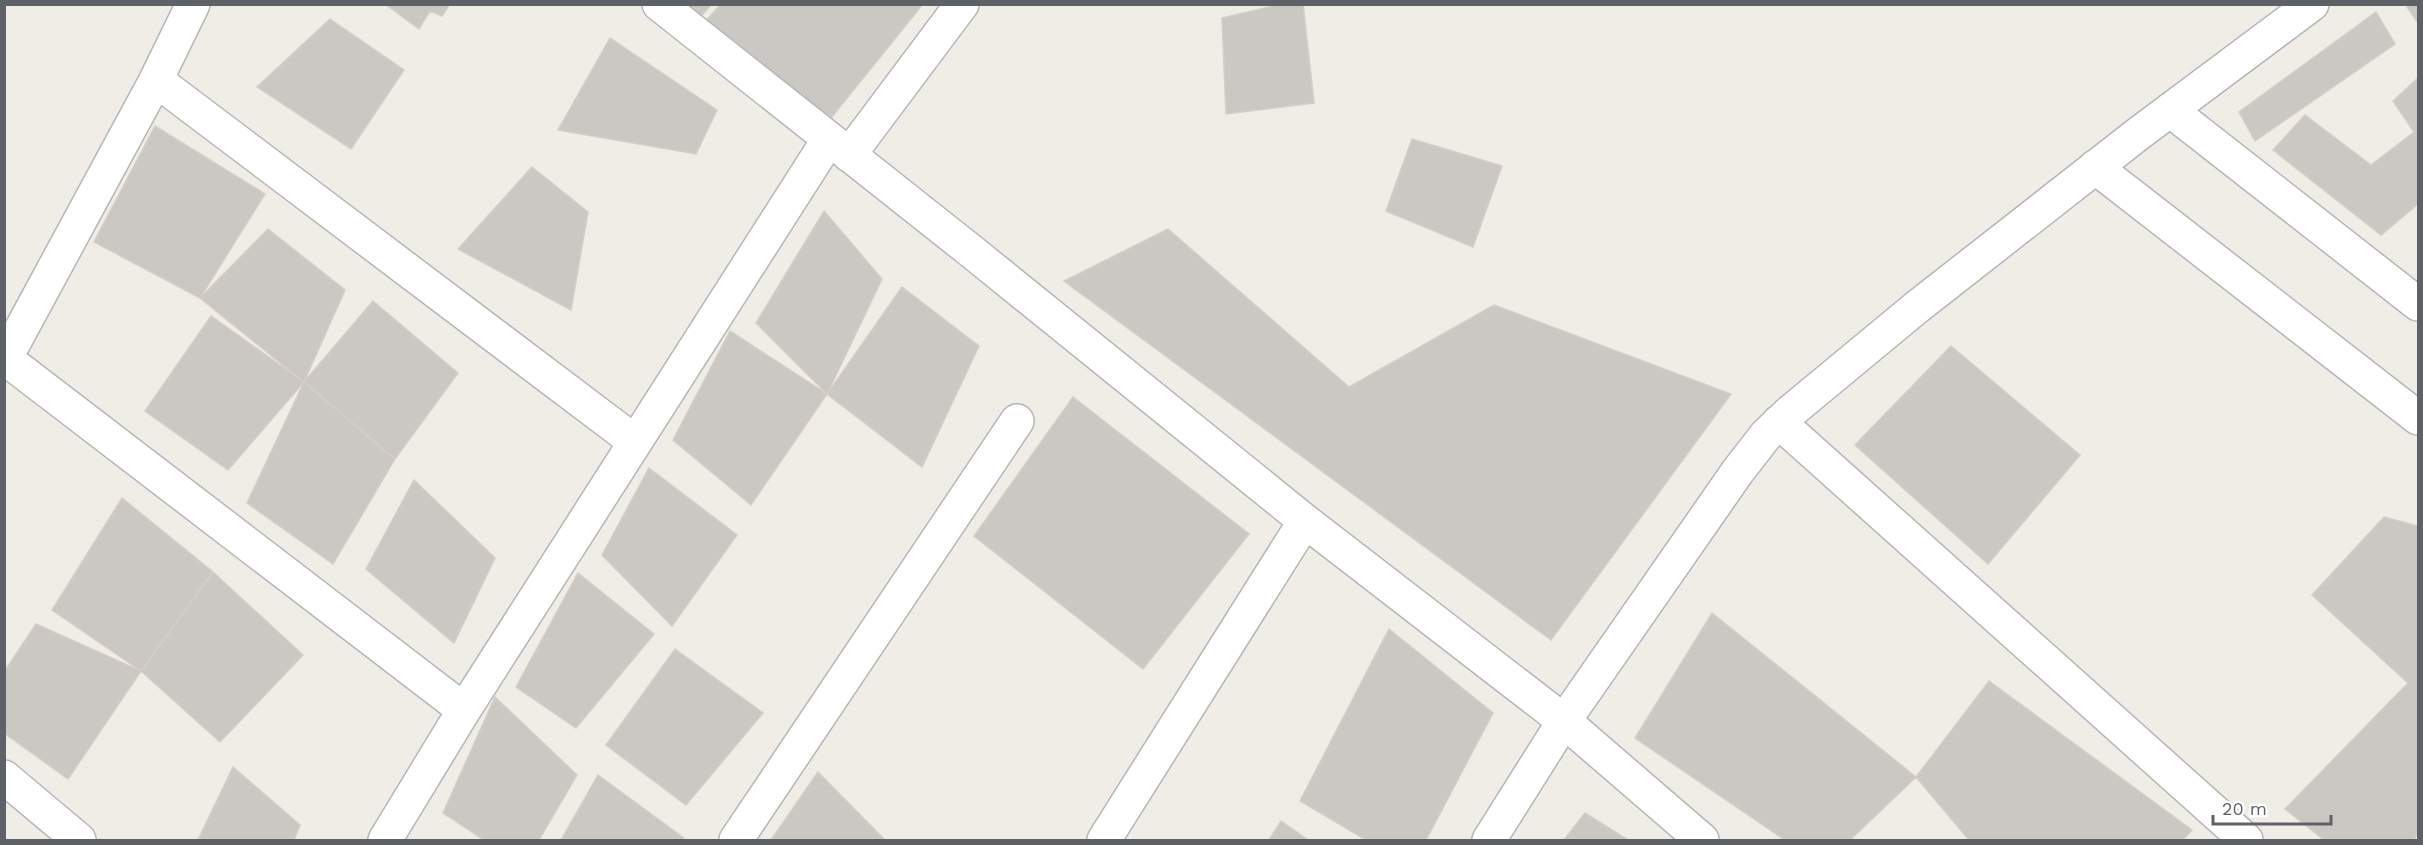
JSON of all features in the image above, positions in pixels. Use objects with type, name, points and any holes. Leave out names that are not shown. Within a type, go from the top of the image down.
[{"type":"street","points":[[193,4],[156,80],[5,360],[464,710]]},
{"type":"street","points":[[659,4],[971,251],[1305,521],[1564,721],[1702,840]]},
{"type":"street","points":[[399,835],[464,710],[634,441],[839,147],[962,4]]},
{"type":"street","points":[[1489,840],[1564,721],[1738,471],[1766,435],[1917,307],[2095,167],[2312,4]]},
{"type":"street","points":[[156,80],[634,441]]},
{"type":"street","points":[[2170,110],[2418,304]]},
{"type":"street","points":[[2095,167],[2418,418]]},
{"type":"street","points":[[736,840],[1017,421]]},
{"type":"street","points":[[1779,422],[2245,840]]},
{"type":"street","points":[[1104,840],[1305,521]]},
{"type":"street","points":[[4,777],[59,834]]},
{"type":"building","points":[[385,4],[450,4],[442,16],[430,11],[419,29]]},
{"type":"building","points":[[675,4],[712,4],[696,22]]},
{"type":"building","points":[[721,4],[923,4],[827,123],[703,24]]},
{"type":"building","points":[[1282,4],[1303,4],[1314,103],[1226,114],[1222,18]]},
{"type":"building","points":[[2405,4],[2418,4],[2418,23]]},
{"type":"building","points":[[2376,12],[2395,44],[2255,141],[2239,112]]},
{"type":"building","points":[[330,19],[404,70],[351,149],[257,87]]},
{"type":"building","points":[[610,38],[717,110],[696,154],[558,130]]},
{"type":"building","points":[[2418,78],[2418,204],[2381,235],[2273,150],[2305,115],[2371,165],[2414,132],[2393,101]]},
{"type":"building","points":[[155,126],[265,194],[200,298],[94,242]]},
{"type":"building","points":[[1412,139],[1502,166],[1473,247],[1386,211]]},
{"type":"building","points":[[532,167],[588,212],[571,310],[458,249]]},
{"type":"building","points":[[824,211],[882,279],[827,394],[756,323]]},
{"type":"building","points":[[268,229],[345,290],[304,382],[200,298]]},
{"type":"building","points":[[1168,229],[1349,387],[1494,305],[1731,394],[1551,640],[1064,281]]},
{"type":"building","points":[[902,287],[979,346],[922,467],[827,394]]},
{"type":"building","points":[[373,301],[458,373],[395,459],[304,382]]},
{"type":"building","points":[[211,316],[304,382],[228,470],[145,411]]},
{"type":"building","points":[[730,331],[827,394],[751,505],[673,440]]},
{"type":"building","points":[[1951,346],[2080,455],[1988,564],[1855,445]]},
{"type":"building","points":[[304,382],[395,459],[333,564],[247,503]]},
{"type":"building","points":[[1073,397],[1249,534],[1143,669],[974,536]]},
{"type":"building","points":[[649,468],[737,535],[672,626],[602,555]]},
{"type":"building","points":[[414,480],[495,558],[454,643],[366,569]]},
{"type":"building","points":[[122,498],[213,572],[141,671],[52,610]]},
{"type":"building","points":[[2384,517],[2418,526],[2418,833],[2414,840],[2324,840],[2285,809],[2408,683],[2312,595]]},
{"type":"building","points":[[213,572],[303,655],[220,742],[141,671]]},
{"type":"building","points":[[578,573],[654,634],[576,728],[516,687]]},
{"type":"building","points":[[1712,613],[1916,777],[1850,840],[1785,840],[1635,738]]},
{"type":"building","points":[[36,624],[141,671],[68,779],[4,733],[4,672]]},
{"type":"building","points":[[1389,629],[1493,713],[1426,840],[1366,840],[1300,801]]},
{"type":"building","points":[[675,649],[763,713],[686,805],[606,745]]},
{"type":"building","points":[[1989,681],[2192,830],[2183,840],[1969,840],[1916,777]]},
{"type":"building","points":[[495,697],[577,775],[539,840],[484,840],[443,813]]},
{"type":"building","points":[[233,767],[300,825],[294,840],[198,840]]},
{"type":"building","points":[[818,772],[884,839],[883,840],[771,840]]},
{"type":"building","points":[[598,775],[684,838],[682,840],[561,840]]},
{"type":"building","points":[[1585,813],[1628,840],[1564,840]]},
{"type":"building","points":[[1281,821],[1308,840],[1269,840]]}]
